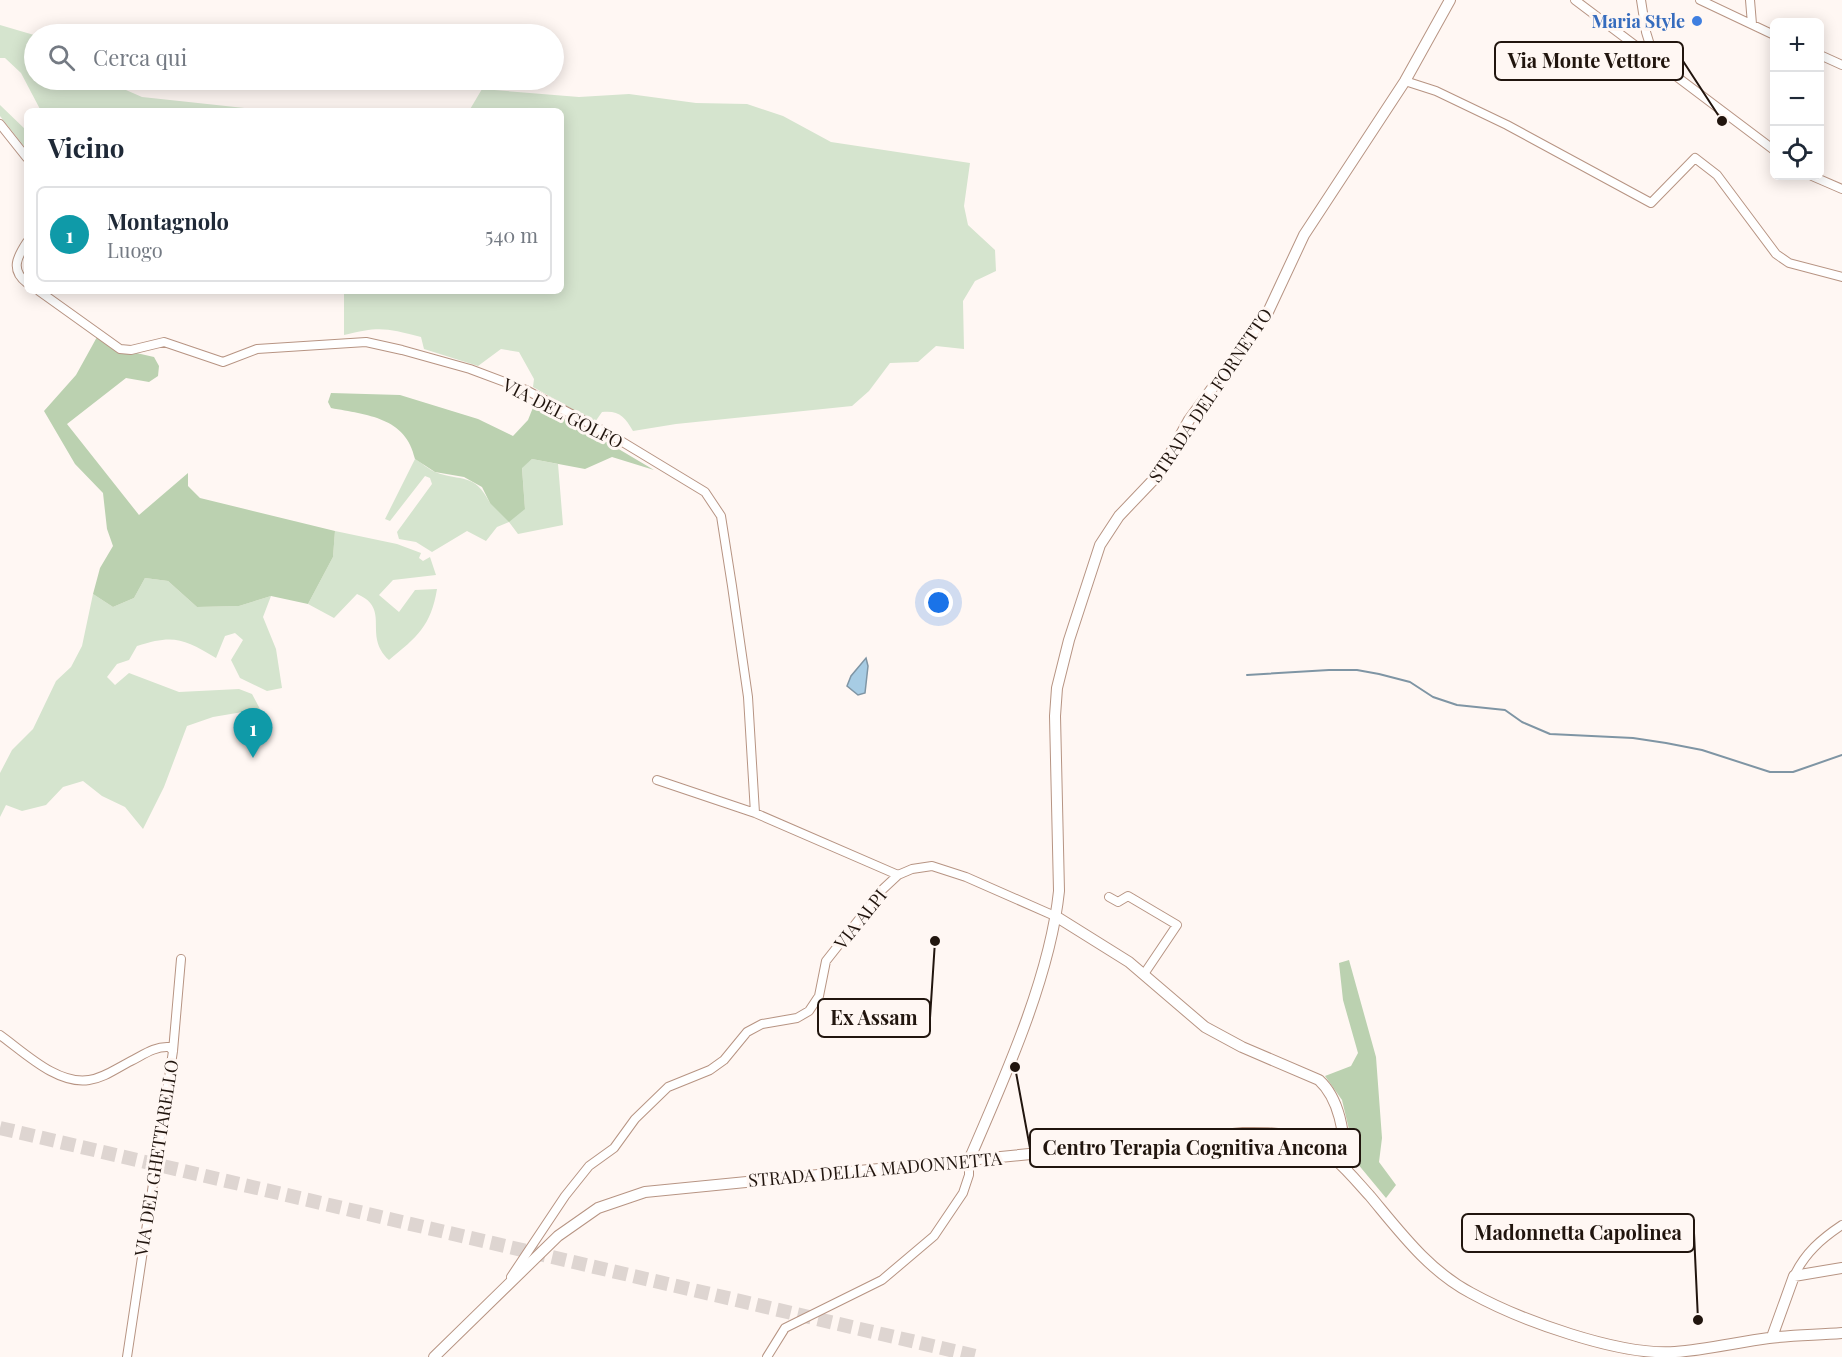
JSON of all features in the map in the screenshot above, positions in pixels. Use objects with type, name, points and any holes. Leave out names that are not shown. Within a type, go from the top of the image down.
[{"type":"street","name":"STRADA DEL FORNETTO","points":[[969,1160],[1037,988],[1057,917],[1059,891],[1055,716],[1058,688],[1069,640],[1101,545],[1119,516],[1159,474],[1189,420],[1268,312],[1304,235],[1405,81],[1450,0]]},
{"type":"street","points":[[1575,0],[1770,147]]},
{"type":"street","points":[[1641,0],[1646,32],[1654,59]]},
{"type":"street","points":[[1700,0],[1770,33]]},
{"type":"street","points":[[1752,24],[1750,3],[1757,0]]},
{"type":"street","points":[[1824,57],[1842,64]]},
{"type":"street","points":[[1405,81],[1436,92],[1507,125],[1651,203],[1695,158],[1717,175],[1776,254],[1789,263],[1842,277]]},
{"type":"street","points":[[0,124],[24,154]]},
{"type":"street","points":[[1821,180],[1842,189]]},
{"type":"street","points":[[24,246],[17,257],[16,267],[19,277],[24,281]]},
{"type":"street","name":"VIA DEL GOLFO","points":[[43,294],[120,349],[131,350],[164,342],[223,362],[257,349],[366,342],[470,369],[526,390],[610,435],[705,492],[721,516],[732,586],[748,697],[755,813]]},
{"type":"street","points":[[657,780],[755,813],[898,875]]},
{"type":"street","name":"VIA ALPI","points":[[507,1282],[565,1196],[589,1166],[614,1148],[635,1119],[668,1088],[710,1070],[724,1060],[747,1032],[762,1024],[797,1018],[809,1011],[819,996],[826,961],[882,890],[898,875],[912,869],[932,866],[966,877],[1057,917],[1144,974],[1205,1027],[1242,1047],[1299,1070],[1327,1088],[1337,1112],[1347,1168]]},
{"type":"street","points":[[1109,897],[1118,902],[1128,896],[1176,925],[1144,974]]},
{"type":"street","name":"VIA DEL GHETTARELLO","points":[[127,1357],[173,1051],[181,959]]},
{"type":"street","points":[[0,1035],[52,1071],[70,1079],[87,1081],[101,1077],[156,1049],[169,1047],[173,1051]]},
{"type":"street","name":"STRADA DELLA MADONNETTA","points":[[434,1357],[507,1282],[577,1221],[598,1208],[645,1192],[1243,1133],[1274,1133],[1301,1138],[1322,1149],[1347,1168],[1431,1266],[1470,1293],[1514,1314],[1568,1332],[1649,1351],[1674,1352],[1772,1338],[1842,1334]]},
{"type":"street","points":[[767,1357],[784,1328],[882,1281],[934,1236],[963,1192],[969,1175],[969,1160]]},
{"type":"street","points":[[1772,1338],[1794,1276],[1803,1259],[1825,1237],[1842,1225]]},
{"type":"street","points":[[1794,1276],[1818,1270],[1842,1268]]},
{"type":"green space","points":[[0,25],[24,32],[24,79],[5,58],[0,58]]},
{"type":"green space","points":[[30,90],[126,90],[142,97],[245,108],[39,108]]},
{"type":"green space","points":[[481,90],[579,97],[629,94],[696,103],[747,104],[783,116],[831,142],[970,163],[964,206],[968,225],[995,250],[996,271],[975,281],[963,301],[964,349],[936,346],[918,362],[890,363],[869,391],[852,406],[676,424],[633,431],[624,418],[613,412],[602,412],[595,422],[533,387],[534,379],[519,352],[501,349],[478,366],[424,349],[421,337],[400,332],[375,329],[344,335],[344,294],[564,294],[564,108],[471,108]]},
{"type":"green space","points":[[0,105],[24,128],[24,146],[0,116]]},
{"type":"green space","points":[[97,337],[132,352],[154,357],[159,366],[158,376],[149,382],[126,378],[67,424],[139,515],[188,473],[188,486],[200,498],[335,531],[333,557],[308,604],[271,596],[239,606],[197,607],[168,581],[145,578],[134,598],[113,607],[93,594],[100,568],[113,546],[107,529],[103,493],[75,464],[44,411],[76,375]]},
{"type":"green space","points":[[331,393],[400,395],[478,419],[513,436],[528,420],[536,400],[654,470],[612,457],[585,469],[532,459],[522,468],[525,509],[509,522],[490,503],[482,487],[464,477],[435,472],[415,459],[403,434],[383,420],[331,408],[328,402]]},
{"type":"green space","points":[[415,459],[435,472],[473,482],[490,503],[525,509],[522,467],[532,459],[558,464],[563,525],[518,534],[509,522],[497,527],[486,541],[467,531],[432,552],[416,542],[399,539],[397,532],[432,484],[430,478],[425,476],[390,521],[385,519]]},
{"type":"green space","points":[[335,531],[397,544],[421,553],[419,558],[423,561],[430,557],[436,575],[393,580],[379,595],[399,612],[415,590],[437,589],[427,622],[415,637],[389,660],[381,651],[373,607],[367,600],[357,594],[334,618],[308,604],[333,557]]},
{"type":"green space","points":[[145,578],[168,581],[197,607],[239,606],[271,596],[263,617],[276,649],[282,688],[267,691],[240,678],[231,660],[243,640],[235,633],[225,636],[216,658],[195,646],[178,640],[160,640],[137,646],[129,660],[117,664],[107,677],[115,685],[129,673],[179,692],[239,689],[252,694],[260,709],[213,717],[187,726],[164,787],[143,829],[125,807],[102,796],[83,781],[63,787],[46,805],[22,811],[6,805],[0,817],[0,773],[12,750],[33,729],[56,681],[71,667],[82,646],[93,594],[113,607],[134,598]]},
{"type":"green space","points":[[1349,960],[1376,1057],[1382,1138],[1379,1162],[1396,1185],[1386,1198],[1357,1163],[1342,1100],[1325,1076],[1351,1066],[1358,1053],[1343,1000],[1339,963]]},
{"type":"water","points":[[866,658],[868,666],[865,693],[858,695],[847,686],[851,676]]},
{"type":"waterway","points":[[1247,675],[1329,670],[1357,670],[1379,674],[1410,682],[1433,697],[1457,705],[1505,710],[1522,722],[1550,734],[1633,738],[1666,743],[1702,750],[1770,772],[1793,772],[1842,755]]},
{"type":"tunnel","points":[[0,1128],[980,1357]]},
{"type":"place","name":"Maria Style","points":[[1697,21]]},
{"type":"place","name":"Via Monte Vettore","points":[[1722,121]]},
{"type":"place","name":"Montagnolo","points":[[253,758]]},
{"type":"place","name":"Ex Assam","points":[[935,941]]},
{"type":"place","name":"Centro Terapia Cognitiva Ancona","points":[[1015,1067]]},
{"type":"place","name":"Madonnetta Capolinea","points":[[1698,1320]]}]
